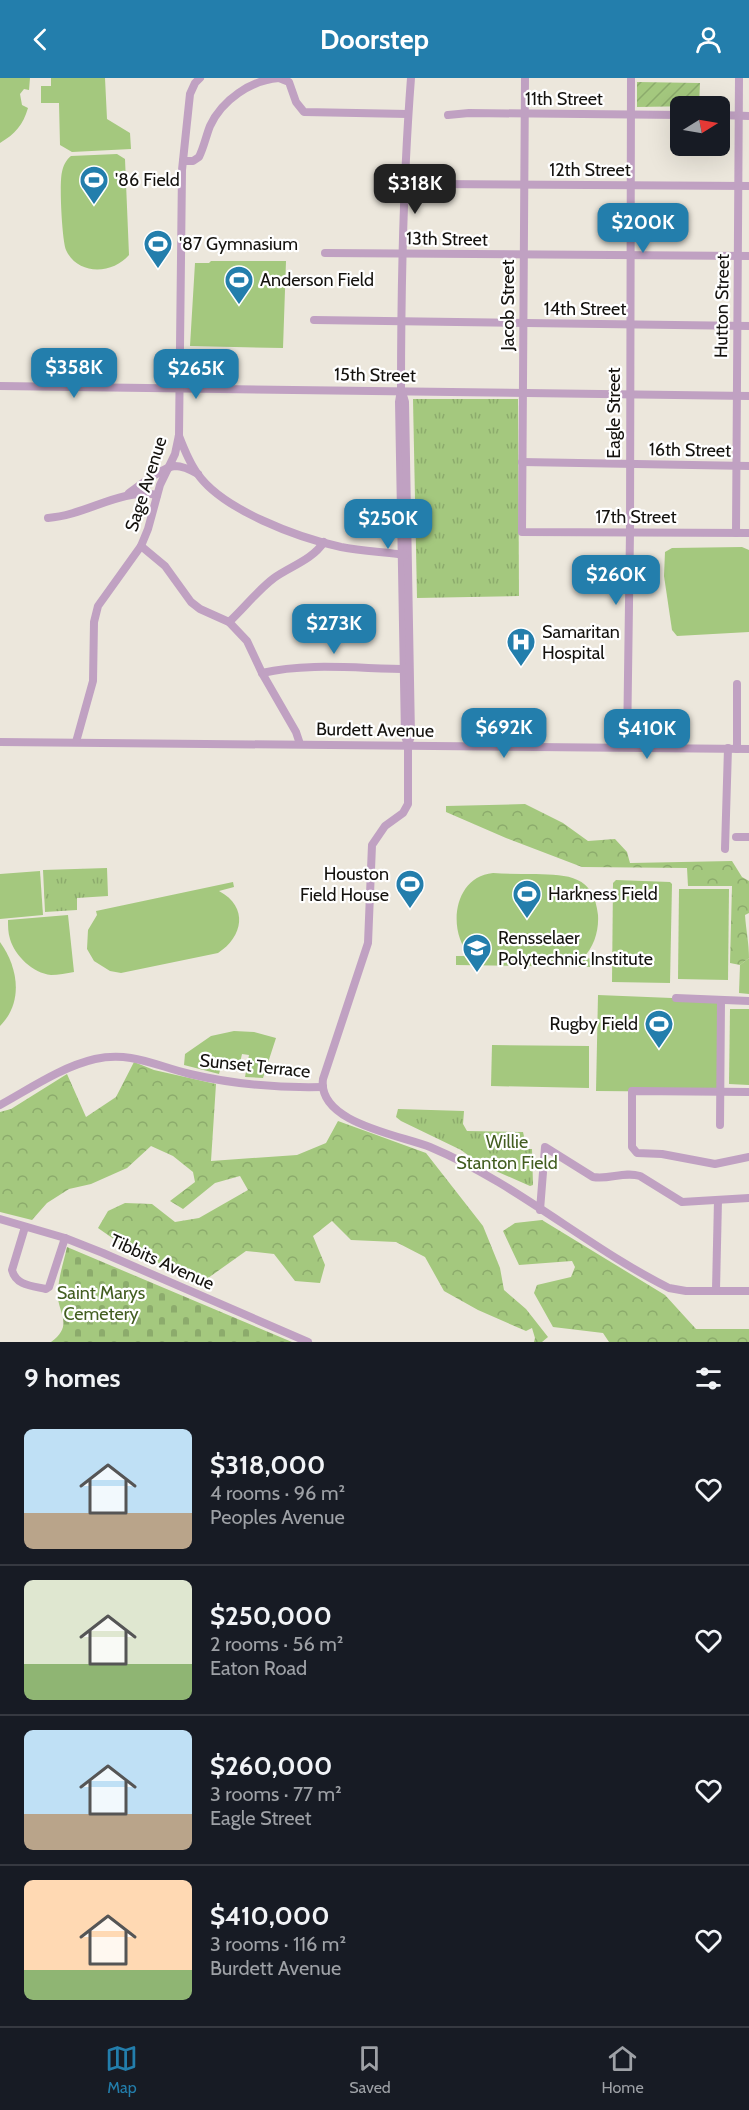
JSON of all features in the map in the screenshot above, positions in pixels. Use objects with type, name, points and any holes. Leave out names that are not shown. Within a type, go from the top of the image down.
[{"type":"street","name":"Sage Avenue","points":[[76,742],[93,681],[93,638],[96,612],[103,597],[141,546],[157,495],[175,454],[179,435],[180,231],[183,161],[190,94],[200,78]]},
{"type":"street","points":[[183,161],[199,157],[210,126],[229,100],[243,90],[264,81],[279,78],[289,82],[296,102],[304,112],[408,114]]},
{"type":"street","points":[[323,1087],[323,1079],[369,935],[372,845],[384,826],[403,813],[408,804],[408,745],[411,736],[399,402],[401,390],[401,254],[411,78]]},
{"type":"street","name":"Jacob Street","points":[[522,532],[525,78]]},
{"type":"street","name":"Eagle Street","points":[[627,747],[631,78]]},
{"type":"street","name":"Hutton Street","points":[[736,533],[739,78]]},
{"type":"street","name":"11th Street","points":[[448,115],[469,113],[670,115]]},
{"type":"street","points":[[730,116],[749,116]]},
{"type":"street","name":"12th Street","points":[[432,184],[749,186]]},
{"type":"street","name":"13th Street","points":[[325,254],[749,256]]},
{"type":"street","name":"14th Street","points":[[314,320],[749,326]]},
{"type":"street","name":"15th Street","points":[[0,386],[749,396]]},
{"type":"street","points":[[179,435],[198,474]]},
{"type":"street","name":"16th Street","points":[[522,462],[749,466]]},
{"type":"street","points":[[128,494],[168,468],[176,466],[198,474],[225,499],[255,517],[342,547],[404,554]]},
{"type":"street","points":[[48,518],[65,517],[128,494],[143,492],[157,495]]},
{"type":"street","name":"17th Street","points":[[522,532],[749,534]]},
{"type":"street","points":[[230,622],[272,579],[318,552],[324,542]]},
{"type":"street","points":[[141,546],[165,566],[191,602],[200,609],[230,622],[248,641],[262,673],[296,732],[300,744]]},
{"type":"street","points":[[262,673],[305,668],[407,669]]},
{"type":"street","points":[[737,684],[737,748]]},
{"type":"street","name":"Burdett Avenue","points":[[0,742],[749,749]]},
{"type":"street","points":[[725,849],[728,748]]},
{"type":"street","points":[[736,837],[749,837]]},
{"type":"street","points":[[676,998],[749,1001]]},
{"type":"street","points":[[720,1125],[721,1000]]},
{"type":"street","name":"Sunset Terrace","points":[[0,1105],[65,1069],[95,1059],[116,1056],[129,1056],[188,1074],[228,1081],[306,1088],[323,1087],[329,1104],[344,1116],[449,1156],[669,1288],[686,1291],[749,1291]]},
{"type":"street","points":[[749,1092],[632,1091],[632,1147],[634,1151],[641,1154],[662,1154],[715,1164],[749,1157]]},
{"type":"street","points":[[540,1210],[545,1147],[593,1177],[634,1174],[681,1202],[749,1198]]},
{"type":"street","points":[[716,1290],[718,1200]]},
{"type":"street","name":"Tibbits Avenue","points":[[0,1219],[65,1238],[308,1342]]},
{"type":"street","points":[[26,1227],[12,1270],[16,1279],[21,1283],[46,1289],[50,1287],[65,1238]]},
{"type":"green space","points":[[0,78],[30,78],[29,90],[24,89],[20,94],[22,105],[28,108],[24,119],[10,136],[0,143]]},
{"type":"green space","points":[[51,78],[105,78],[107,119],[130,133],[131,149],[72,152],[60,145],[59,103],[41,103],[41,86],[51,86]]},
{"type":"green space","points":[[637,82],[700,83],[699,96],[670,96],[670,106],[637,107]]},
{"type":"green space","name":"'86 Field","points":[[117,154],[125,159],[129,255],[114,266],[105,269],[87,268],[71,258],[66,250],[62,224],[62,170],[71,156]]},
{"type":"green space","name":"Anderson Field","points":[[286,261],[283,348],[190,346],[195,263]]},
{"type":"green space","points":[[413,399],[518,399],[519,596],[417,598]]},
{"type":"green space","points":[[742,547],[749,550],[749,632],[677,636],[672,630],[664,576],[665,552],[672,548]]},
{"type":"green space","points":[[525,804],[563,823],[588,841],[615,839],[627,852],[630,863],[732,861],[742,877],[749,881],[749,913],[745,915],[749,958],[740,965],[730,963],[732,886],[688,886],[687,868],[582,867],[446,812],[446,806]]},
{"type":"green space","points":[[107,868],[108,896],[77,898],[77,910],[45,912],[43,870]]},
{"type":"green space","points":[[40,871],[43,915],[0,919],[0,874]]},
{"type":"green space","points":[[493,873],[559,875],[585,885],[596,902],[598,921],[593,944],[583,958],[598,959],[598,967],[456,965],[456,956],[470,956],[458,933],[458,907],[462,894],[469,884]]},
{"type":"green space","points":[[616,880],[670,882],[672,884],[670,983],[612,982],[613,883]]},
{"type":"green space","points":[[233,882],[234,887],[219,891],[235,905],[239,922],[233,939],[218,953],[121,973],[110,971],[94,961],[87,949],[88,930],[97,915],[96,911]]},
{"type":"green space","points":[[679,889],[729,889],[728,980],[678,979]]},
{"type":"green space","points":[[68,915],[74,972],[44,974],[31,967],[16,952],[9,934],[8,920]]},
{"type":"green space","points":[[0,942],[11,962],[16,984],[13,1006],[8,1017],[0,1026]]},
{"type":"green space","points":[[749,958],[749,994],[739,993],[740,965]]},
{"type":"green space","name":"Rugby Field","points":[[598,995],[721,1000],[720,1092],[596,1091]]},
{"type":"green space","points":[[730,1009],[749,1009],[749,1085],[729,1084]]},
{"type":"green space","points":[[234,1031],[254,1032],[276,1038],[263,1078],[245,1077],[249,1055],[242,1054],[239,1067],[234,1066],[235,1061],[223,1059],[219,1074],[184,1065],[185,1054],[211,1036]]},
{"type":"green space","points":[[492,1045],[589,1046],[589,1088],[491,1086]]},
{"type":"green space","points":[[134,1062],[154,1070],[216,1084],[211,1161],[297,1155],[326,1143],[338,1121],[426,1153],[483,1226],[500,1268],[504,1290],[526,1309],[548,1337],[542,1342],[534,1342],[532,1328],[526,1331],[478,1310],[444,1291],[425,1257],[396,1242],[351,1240],[332,1221],[313,1236],[325,1265],[320,1283],[295,1281],[274,1254],[246,1251],[201,1283],[125,1247],[98,1228],[108,1211],[125,1203],[152,1204],[175,1222],[199,1218],[248,1190],[240,1176],[215,1183],[183,1209],[170,1201],[195,1182],[193,1172],[173,1156],[151,1146],[127,1168],[91,1184],[69,1189],[47,1203],[32,1220],[0,1212],[0,1112],[11,1109],[67,1074],[86,1117],[116,1097]]},
{"type":"green space","name":"Willie Stanton Field","points":[[398,1109],[464,1111],[463,1124],[467,1131],[523,1132],[527,1149],[532,1149],[533,1185],[530,1186],[480,1164],[461,1150],[401,1121],[396,1117]]},
{"type":"green space","points":[[542,1220],[665,1295],[696,1329],[749,1329],[749,1342],[609,1342],[603,1333],[553,1327],[534,1293],[537,1285],[571,1277],[575,1267],[572,1261],[519,1265],[503,1231],[515,1223]]},
{"type":"green space","name":"Saint Marys Cemetery","points":[[67,1247],[292,1342],[51,1342],[62,1329],[63,1317],[58,1290]]},
{"type":"place","name":"'86 Field","points":[[94,206]]},
{"type":"place","name":"'87 Gymnasium","points":[[158,270]]},
{"type":"place","name":"Anderson Field","points":[[239,306]]},
{"type":"place","name":"Samaritan Hospital","points":[[521,668]]},
{"type":"place","name":"Houston Field House","points":[[410,910]]},
{"type":"place","name":"Harkness Field","points":[[527,920]]},
{"type":"place","name":"Rensselaer Polytechnic Institute","points":[[477,974]]},
{"type":"place","name":"Rugby Field","points":[[659,1050]]}]
